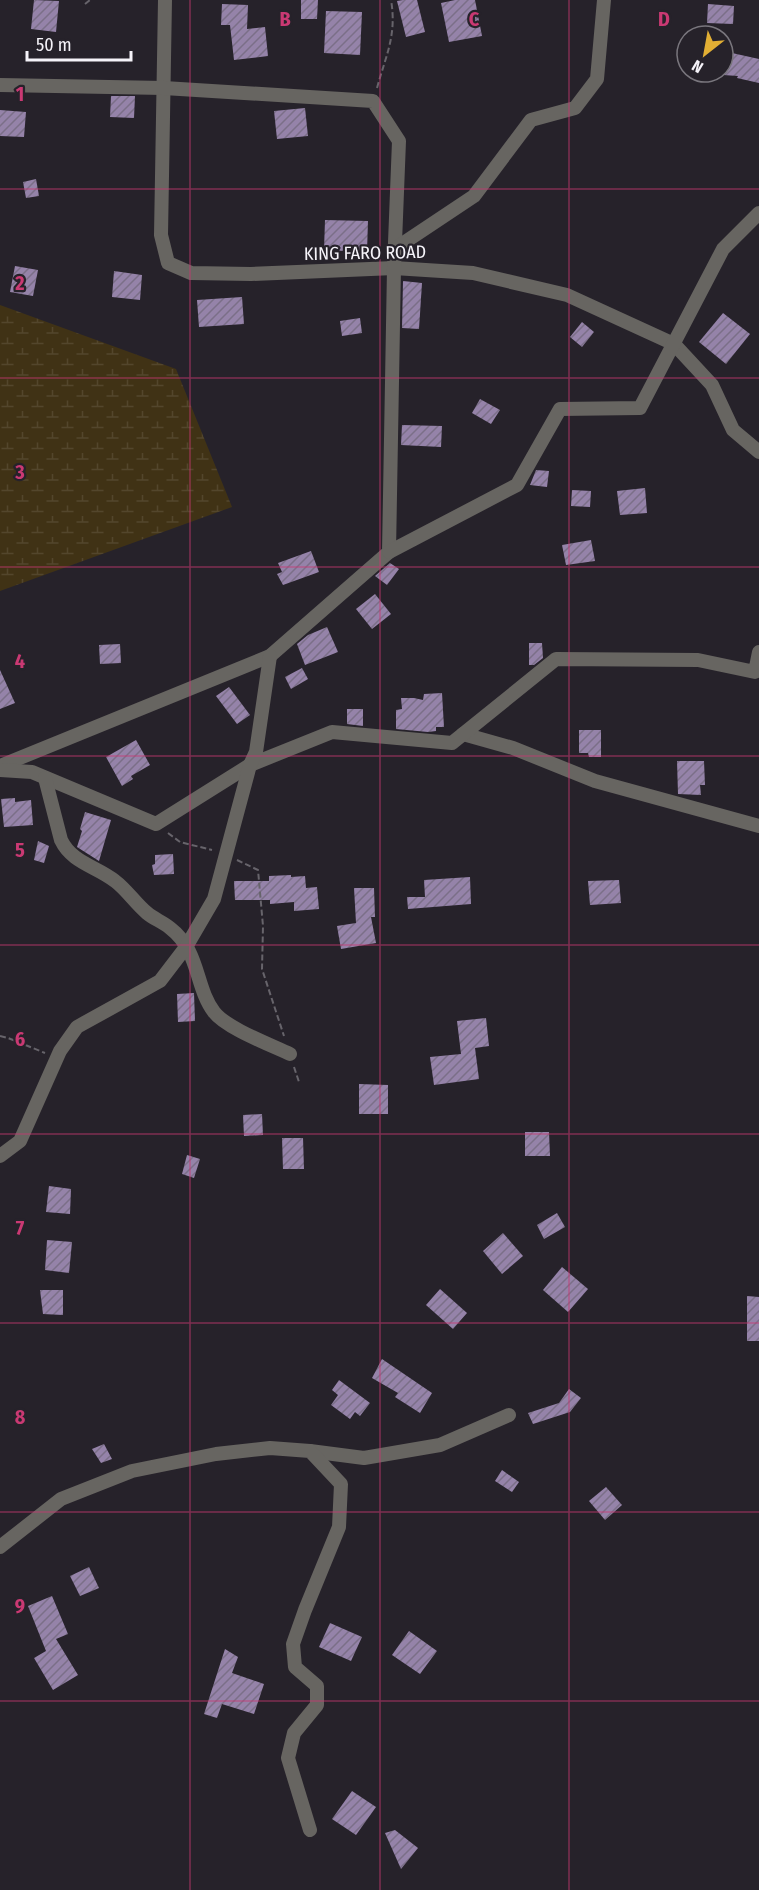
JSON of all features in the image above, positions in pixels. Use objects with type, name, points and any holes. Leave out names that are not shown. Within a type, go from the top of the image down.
[{"type":"street","name":"KING FARO ROAD","points":[[165,0],[161,235],[168,263],[190,273],[251,274],[394,268],[472,273],[567,295],[674,344],[712,385],[733,430],[759,452]]},
{"type":"street","points":[[396,248],[474,196],[531,120],[575,108],[597,79],[604,0]]},
{"type":"street","points":[[0,85],[164,88],[373,101],[399,141],[394,268],[389,552]]},
{"type":"street","points":[[0,768],[270,656],[389,552],[518,485],[560,409],[640,408],[723,249],[759,213]]},
{"type":"street","points":[[0,768],[32,772],[156,824],[250,765],[332,732],[452,743],[556,659],[698,660],[754,672],[759,652]]},
{"type":"street","points":[[0,1156],[20,1141],[56,1059],[78,1027],[160,981],[186,947],[214,899],[250,765],[256,752],[270,656]]},
{"type":"street","points":[[463,734],[513,748],[595,781],[759,826]]},
{"type":"street","points":[[45,778],[65,849],[73,857],[114,880],[147,913],[172,929],[193,958],[209,1005],[215,1014],[225,1022],[290,1054]]},
{"type":"street","points":[[0,1547],[61,1499],[132,1471],[227,1453],[270,1448],[310,1450],[364,1458],[440,1445],[509,1415]]},
{"type":"street","points":[[310,1450],[341,1485],[339,1527],[293,1644],[295,1667],[317,1686],[317,1705],[294,1733],[288,1758],[310,1830]]},
{"type":"path","points":[[85,4],[90,0]]},
{"type":"path","points":[[373,101],[388,56],[394,17],[391,0]]},
{"type":"path","points":[[156,824],[180,842],[226,854],[258,870],[262,969],[298,1082]]},
{"type":"path","points":[[0,1036],[35,1048],[56,1059]]},
{"type":"green space","points":[[0,305],[176,369],[232,507],[0,591]]},
{"type":"building","points":[[34,0],[59,1],[56,32],[31,29]]},
{"type":"building","points":[[301,0],[318,0],[317,19],[301,19]]},
{"type":"building","points":[[417,0],[425,32],[406,37],[397,1]]},
{"type":"building","points":[[475,0],[482,36],[449,42],[441,3]]},
{"type":"building","points":[[222,4],[248,5],[247,29],[265,27],[268,56],[234,60],[230,25],[221,25]]},
{"type":"building","points":[[708,4],[734,6],[733,24],[707,23]]},
{"type":"building","points":[[326,11],[362,12],[360,55],[324,53]]},
{"type":"building","points":[[735,54],[759,59],[759,83],[737,78],[738,76],[735,76]]},
{"type":"building","points":[[111,96],[135,96],[134,118],[110,117]]},
{"type":"building","points":[[305,108],[308,136],[277,139],[274,111]]},
{"type":"building","points":[[0,110],[26,112],[24,137],[0,136]]},
{"type":"building","points":[[36,179],[39,196],[26,198],[23,182]]},
{"type":"building","points":[[325,220],[368,221],[367,252],[324,250]]},
{"type":"building","points":[[15,266],[38,270],[33,296],[10,292]]},
{"type":"building","points":[[114,271],[142,275],[140,300],[112,297]]},
{"type":"building","points":[[403,281],[422,283],[419,329],[402,328]]},
{"type":"building","points":[[242,297],[244,324],[199,327],[197,300]]},
{"type":"building","points":[[723,313],[750,334],[726,364],[699,342]]},
{"type":"building","points":[[360,318],[362,333],[342,336],[340,321]]},
{"type":"building","points":[[582,322],[594,332],[582,347],[570,337]]},
{"type":"building","points":[[480,399],[500,410],[491,424],[472,413]]},
{"type":"building","points":[[402,425],[442,426],[441,447],[401,445]]},
{"type":"building","points":[[536,470],[549,471],[547,487],[530,485]]},
{"type":"building","points":[[645,488],[647,513],[620,515],[617,491]]},
{"type":"building","points":[[572,490],[591,491],[590,507],[571,506]]},
{"type":"building","points":[[591,540],[595,561],[566,565],[562,545]]},
{"type":"building","points":[[311,551],[319,572],[283,585],[277,574],[282,572],[278,563]]},
{"type":"building","points":[[390,563],[399,569],[387,585],[375,576]]},
{"type":"building","points":[[375,594],[391,614],[372,629],[356,609]]},
{"type":"building","points":[[327,627],[338,652],[305,665],[297,644],[308,635]]},
{"type":"building","points":[[529,643],[542,643],[543,658],[534,665],[529,665]]},
{"type":"building","points":[[120,644],[121,663],[100,664],[99,645]]},
{"type":"building","points":[[302,668],[308,679],[291,689],[285,677]]},
{"type":"building","points":[[0,670],[15,703],[0,709]]},
{"type":"building","points":[[229,687],[250,715],[237,724],[216,696]]},
{"type":"building","points":[[442,693],[444,727],[436,727],[436,731],[428,732],[396,729],[396,710],[402,709],[401,698],[423,700],[424,694]]},
{"type":"building","points":[[347,709],[363,709],[363,726],[347,724]]},
{"type":"building","points":[[579,730],[601,730],[601,757],[589,757],[588,753],[579,753]]},
{"type":"building","points":[[136,740],[150,765],[131,776],[133,779],[122,786],[106,757]]},
{"type":"building","points":[[677,761],[704,761],[705,785],[700,785],[701,795],[678,794]]},
{"type":"building","points":[[15,798],[15,802],[31,800],[33,825],[4,827],[1,799]]},
{"type":"building","points":[[85,812],[111,820],[99,861],[77,847]]},
{"type":"building","points":[[38,841],[49,846],[44,863],[34,860]]},
{"type":"building","points":[[173,854],[174,874],[154,875],[152,865],[155,864],[155,855]]},
{"type":"building","points":[[291,875],[291,877],[305,876],[306,888],[317,887],[319,909],[294,911],[294,902],[270,904],[270,900],[235,900],[234,881],[269,881],[269,876]]},
{"type":"building","points":[[470,877],[471,904],[408,909],[407,897],[425,897],[424,880]]},
{"type":"building","points":[[619,880],[621,903],[590,905],[588,881]]},
{"type":"building","points":[[354,888],[374,888],[375,917],[371,917],[376,943],[341,949],[337,926],[356,923]]},
{"type":"building","points":[[194,993],[195,1021],[178,1022],[177,994]]},
{"type":"building","points":[[486,1018],[489,1046],[475,1048],[479,1079],[434,1085],[430,1057],[461,1054],[457,1021]]},
{"type":"building","points":[[359,1084],[388,1085],[388,1114],[359,1114]]},
{"type":"building","points":[[262,1114],[263,1135],[244,1136],[243,1115]]},
{"type":"building","points":[[525,1132],[549,1132],[550,1156],[525,1156]]},
{"type":"building","points":[[282,1138],[303,1138],[304,1169],[283,1169]]},
{"type":"building","points":[[187,1155],[200,1159],[194,1178],[182,1174]]},
{"type":"building","points":[[49,1186],[71,1189],[70,1214],[46,1212]]},
{"type":"building","points":[[557,1213],[565,1227],[544,1239],[537,1225]]},
{"type":"building","points":[[503,1233],[523,1256],[502,1274],[483,1251]]},
{"type":"building","points":[[47,1240],[72,1242],[69,1273],[45,1270]]},
{"type":"building","points":[[562,1267],[588,1289],[568,1312],[543,1290]]},
{"type":"building","points":[[440,1289],[467,1313],[453,1329],[426,1305]]},
{"type":"building","points":[[40,1290],[63,1290],[63,1315],[43,1314]]},
{"type":"building","points":[[747,1296],[759,1297],[759,1341],[747,1341]]},
{"type":"building","points":[[382,1359],[432,1393],[420,1413],[395,1397],[398,1393],[372,1378]]},
{"type":"building","points":[[339,1380],[370,1403],[360,1416],[355,1412],[350,1419],[331,1405],[338,1395],[332,1390]]},
{"type":"building","points":[[569,1389],[581,1398],[570,1412],[533,1424],[528,1413],[559,1403]]},
{"type":"building","points":[[104,1444],[112,1459],[101,1463],[92,1449]]},
{"type":"building","points":[[502,1470],[519,1482],[512,1492],[495,1481]]},
{"type":"building","points":[[606,1487],[622,1505],[605,1520],[589,1501]]},
{"type":"building","points":[[89,1567],[99,1588],[80,1596],[70,1576]]},
{"type":"building","points":[[52,1596],[68,1634],[56,1639],[78,1675],[53,1690],[34,1658],[46,1651],[28,1606]]},
{"type":"building","points":[[330,1623],[362,1637],[351,1661],[319,1647]]},
{"type":"building","points":[[409,1631],[437,1651],[420,1674],[392,1655]]},
{"type":"building","points":[[225,1649],[238,1657],[232,1673],[264,1684],[254,1714],[222,1704],[217,1718],[204,1714]]},
{"type":"building","points":[[352,1791],[376,1807],[356,1835],[332,1819]]},
{"type":"building","points":[[395,1830],[418,1848],[401,1869],[385,1833]]}]
